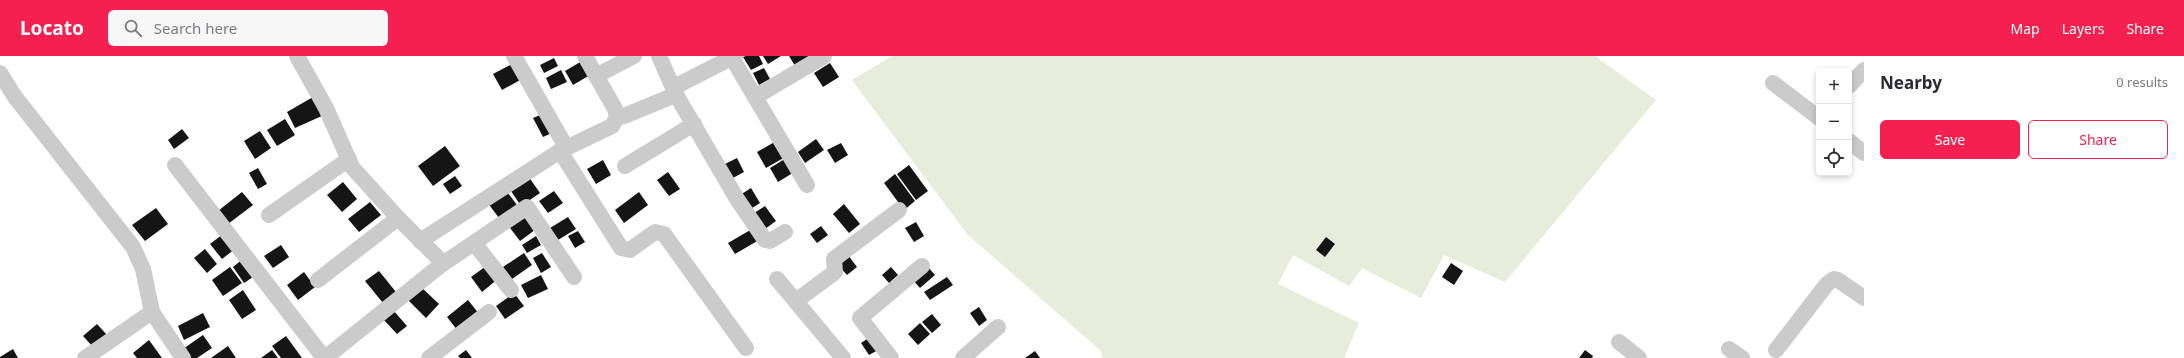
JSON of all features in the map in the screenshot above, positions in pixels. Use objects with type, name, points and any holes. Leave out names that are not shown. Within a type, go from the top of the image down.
[{"type":"street","points":[[297,56],[326,108],[349,159],[360,178],[420,241],[441,258],[441,266]]},
{"type":"street","points":[[514,56],[563,149],[621,248],[630,250],[655,232],[664,234],[746,348]]},
{"type":"street","points":[[420,241],[563,149],[612,126],[617,117],[615,109],[585,56]]},
{"type":"street","points":[[596,76],[634,56]]},
{"type":"street","points":[[659,56],[673,93],[678,98],[694,124],[737,199],[765,240],[770,241],[785,232]]},
{"type":"street","points":[[755,97],[824,56]]},
{"type":"street","points":[[617,117],[624,116],[673,93],[680,84],[734,57],[755,97],[807,185]]},
{"type":"street","points":[[1852,83],[1864,70]]},
{"type":"street","points":[[0,73],[16,97],[133,247],[143,269],[152,312],[183,358]]},
{"type":"street","points":[[1774,83],[1816,116]]},
{"type":"street","points":[[625,166],[694,124]]},
{"type":"street","points":[[1852,143],[1864,153]]},
{"type":"street","points":[[269,215],[349,159]]},
{"type":"street","points":[[175,165],[324,358],[441,266],[527,207],[574,277]]},
{"type":"street","points":[[796,301],[835,272],[834,260],[899,210]]},
{"type":"street","points":[[318,280],[398,218]]},
{"type":"street","points":[[474,243],[511,290]]},
{"type":"street","points":[[891,358],[860,318],[922,266]]},
{"type":"street","points":[[1776,350],[1827,284],[1834,279],[1838,280],[1864,298]]},
{"type":"street","points":[[777,280],[843,358]]},
{"type":"street","points":[[85,358],[152,312]]},
{"type":"street","points":[[429,358],[489,312]]},
{"type":"street","points":[[963,358],[998,327]]},
{"type":"street","points":[[1619,342],[1639,358]]},
{"type":"street","points":[[1729,348],[1742,358]]},
{"type":"green space","points":[[892,56],[1595,56],[1656,100],[1505,282],[1444,255],[1421,298],[1362,268],[1349,286],[1293,255],[1278,284],[1359,323],[1344,358],[1103,358],[1101,351],[967,234],[852,80]]},
{"type":"building","points":[[759,56],[763,64],[751,70],[743,57]]},
{"type":"building","points":[[763,56],[781,56],[768,64]]},
{"type":"building","points":[[789,56],[820,56],[797,69]]},
{"type":"building","points":[[554,58],[558,66],[544,73],[540,65]]},
{"type":"building","points":[[582,61],[590,75],[573,85],[565,71]]},
{"type":"building","points":[[514,63],[522,79],[502,90],[493,74]]},
{"type":"building","points":[[830,63],[839,77],[823,87],[814,73]]},
{"type":"building","points":[[764,68],[770,79],[759,85],[753,73]]},
{"type":"building","points":[[561,70],[567,82],[551,89],[546,78]]},
{"type":"building","points":[[313,97],[324,115],[295,128],[287,112]]},
{"type":"building","points":[[545,113],[554,132],[543,137],[533,118]]},
{"type":"building","points":[[285,119],[295,135],[277,146],[267,130]]},
{"type":"building","points":[[182,129],[189,138],[174,149],[168,140]]},
{"type":"building","points":[[260,131],[271,148],[255,159],[244,141]]},
{"type":"building","points":[[816,139],[824,150],[805,163],[798,152]]},
{"type":"building","points":[[778,140],[787,156],[766,168],[757,152]]},
{"type":"building","points":[[841,143],[848,155],[835,163],[827,150]]},
{"type":"building","points":[[445,146],[460,166],[433,186],[418,166]]},
{"type":"building","points":[[788,157],[796,171],[778,182],[770,168]]},
{"type":"building","points":[[737,158],[744,172],[731,179],[723,165]]},
{"type":"building","points":[[603,160],[611,175],[596,184],[587,169]]},
{"type":"building","points":[[909,165],[928,191],[916,200],[897,174]]},
{"type":"building","points":[[258,168],[267,184],[258,189],[249,173]]},
{"type":"building","points":[[668,172],[680,189],[669,196],[657,180]]},
{"type":"building","points":[[526,173],[540,193],[521,206],[507,185]]},
{"type":"building","points":[[895,174],[915,201],[904,210],[884,183]]},
{"type":"building","points":[[455,176],[462,186],[450,194],[443,184]]},
{"type":"building","points":[[343,182],[357,199],[342,212],[327,195]]},
{"type":"building","points":[[751,188],[760,203],[749,210],[740,195]]},
{"type":"building","points":[[505,189],[517,205],[499,218],[487,202]]},
{"type":"building","points":[[554,191],[563,203],[548,213],[539,201]]},
{"type":"building","points":[[242,192],[253,205],[228,224],[218,211]]},
{"type":"building","points":[[639,192],[648,205],[624,223],[615,210]]},
{"type":"building","points":[[370,202],[381,215],[359,232],[348,219]]},
{"type":"building","points":[[844,204],[860,224],[849,233],[833,214]]},
{"type":"building","points":[[765,206],[776,221],[765,229],[754,213]]},
{"type":"building","points":[[156,208],[168,224],[145,241],[132,225]]},
{"type":"building","points":[[526,210],[539,227],[520,241],[507,224]]},
{"type":"building","points":[[568,217],[576,229],[558,240],[550,228]]},
{"type":"building","points":[[916,222],[924,236],[914,242],[905,228]]},
{"type":"building","points":[[821,226],[828,235],[817,243],[810,234]]},
{"type":"building","points":[[752,229],[759,240],[735,254],[728,243]]},
{"type":"building","points":[[578,231],[585,242],[575,248],[568,236]]},
{"type":"building","points":[[223,234],[235,249],[222,259],[210,244]]},
{"type":"building","points":[[536,236],[541,245],[527,253],[522,245]]},
{"type":"building","points":[[1326,237],[1335,244],[1325,257],[1316,250]]},
{"type":"building","points":[[281,245],[289,257],[273,268],[264,256]]},
{"type":"building","points":[[205,249],[217,264],[207,273],[194,258]]},
{"type":"building","points":[[524,253],[532,265],[512,279],[503,267]]},
{"type":"building","points":[[542,253],[551,267],[541,273],[533,258]]},
{"type":"building","points":[[848,255],[857,267],[847,275],[837,264]]},
{"type":"building","points":[[244,258],[256,275],[244,283],[233,267]]},
{"type":"building","points":[[1451,263],[1463,271],[1454,285],[1442,277]]},
{"type":"building","points":[[489,264],[499,278],[482,292],[471,277]]},
{"type":"building","points":[[927,266],[935,275],[920,288],[912,279]]},
{"type":"building","points":[[230,267],[242,283],[223,296],[212,280]]},
{"type":"building","points":[[891,267],[898,275],[889,283],[882,275]]},
{"type":"building","points":[[379,271],[396,292],[383,303],[365,281]]},
{"type":"building","points":[[304,272],[315,287],[298,300],[287,285]]},
{"type":"building","points":[[541,275],[548,289],[528,298],[521,285]]},
{"type":"building","points":[[947,277],[953,285],[930,300],[924,292]]},
{"type":"building","points":[[421,287],[439,304],[426,318],[408,300]]},
{"type":"building","points":[[243,290],[256,310],[242,319],[229,300]]},
{"type":"building","points":[[514,293],[524,306],[505,319],[496,306]]},
{"type":"building","points":[[468,300],[480,315],[458,331],[447,317]]},
{"type":"building","points":[[979,307],[987,320],[979,326],[970,313]]},
{"type":"building","points":[[393,310],[407,326],[397,334],[383,319]]},
{"type":"building","points":[[203,313],[210,327],[184,340],[178,326]]},
{"type":"building","points":[[932,314],[941,325],[932,333],[922,322]]},
{"type":"building","points":[[920,323],[930,334],[918,345],[908,334]]},
{"type":"building","points":[[97,324],[107,335],[93,347],[83,336]]},
{"type":"building","points":[[203,335],[212,348],[197,358],[189,358],[183,349]]},
{"type":"building","points":[[286,336],[302,358],[281,358],[272,346]]},
{"type":"building","points":[[870,337],[878,350],[869,355],[861,343]]},
{"type":"building","points":[[149,340],[162,358],[137,358],[133,353]]},
{"type":"building","points":[[228,346],[236,358],[211,358]]},
{"type":"building","points":[[13,349],[18,358],[0,358],[0,357]]},
{"type":"building","points":[[272,350],[278,358],[261,358]]},
{"type":"building","points":[[466,350],[472,358],[460,358],[458,356]]},
{"type":"building","points":[[1585,350],[1593,356],[1592,358],[1579,358]]},
{"type":"building","points":[[1035,351],[1040,358],[1025,358]]}]
